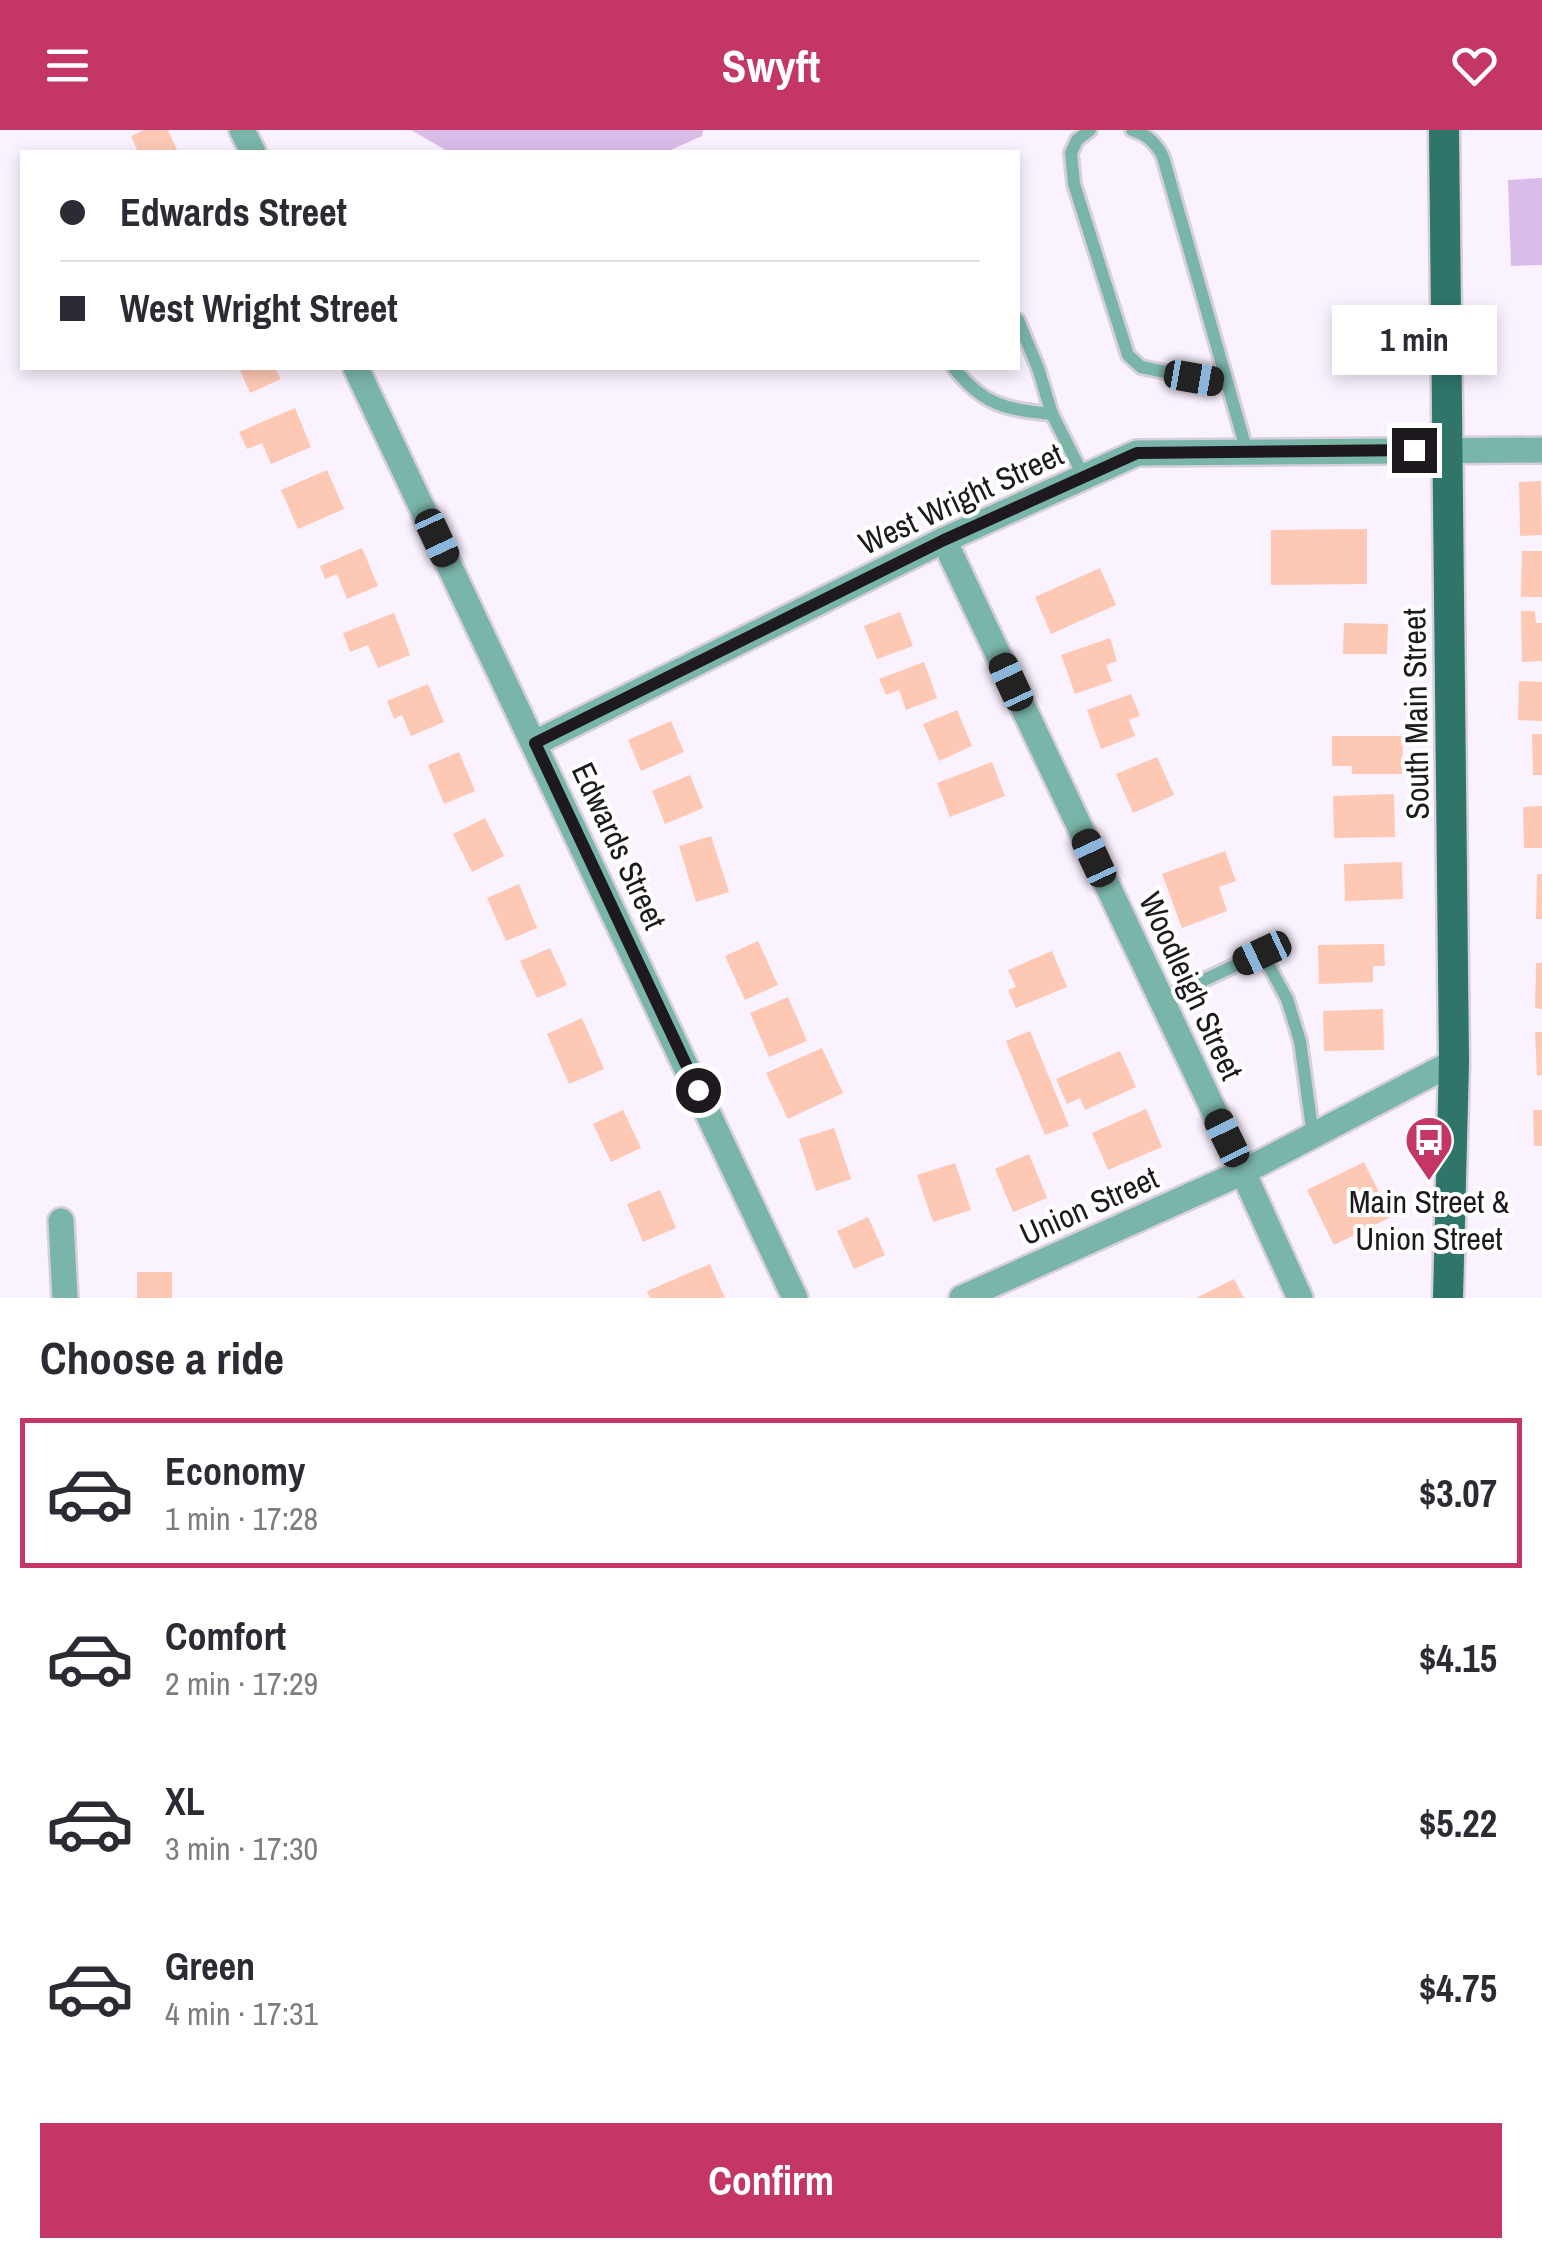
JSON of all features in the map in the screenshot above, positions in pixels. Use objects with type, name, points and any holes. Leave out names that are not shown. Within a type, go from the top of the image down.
[{"type":"main road","name":"South Main Street","points":[[1444,130],[1454,1062],[1448,1298]]},
{"type":"street","name":"Edwards Street","points":[[357,370],[795,1298]]},
{"type":"street","name":"West Wright Street","points":[[535,743],[944,540],[1137,453],[1542,450]]},
{"type":"street","name":"Woodleigh Street","points":[[944,540],[1300,1298]]},
{"type":"street","name":"Union Street","points":[[962,1298],[1243,1172],[1454,1062]]},
{"type":"street","points":[[61,1221],[65,1298]]},
{"type":"lane","points":[[1090,130],[1076,140],[1072,153],[1074,184],[1128,355],[1142,367],[1228,384]]},
{"type":"lane","points":[[1132,130],[1155,142],[1163,157],[1247,452]]},
{"type":"lane","points":[[1020,325],[1052,414],[1084,477]]},
{"type":"lane","points":[[956,370],[971,389],[989,401],[1007,409],[1052,414]]},
{"type":"lane","points":[[1161,1000],[1262,953],[1287,999],[1300,1041],[1313,1136]]},
{"type":"shaded area","points":[[411,130],[703,130],[702,136],[670,150],[446,150]]},
{"type":"shaded area","points":[[1542,178],[1542,265],[1511,266],[1508,180]]},
{"type":"building","points":[[144,130],[168,130],[177,150],[137,150],[131,136]]},
{"type":"building","points":[[240,370],[276,370],[281,379],[250,393]]},
{"type":"building","points":[[295,408],[311,447],[271,464],[262,443],[247,449],[239,432]]},
{"type":"building","points":[[327,470],[344,509],[298,529],[281,490]]},
{"type":"building","points":[[1541,481],[1542,535],[1520,536],[1519,482]]},
{"type":"building","points":[[1367,529],[1367,584],[1271,585],[1271,530]]},
{"type":"building","points":[[362,548],[378,586],[347,599],[337,574],[325,579],[320,566]]},
{"type":"building","points":[[1522,551],[1542,551],[1542,597],[1521,597]]},
{"type":"building","points":[[1100,568],[1116,605],[1051,634],[1035,597]]},
{"type":"building","points":[[1521,611],[1535,611],[1536,623],[1542,623],[1542,661],[1522,662]]},
{"type":"building","points":[[900,612],[913,646],[877,659],[864,626]]},
{"type":"building","points":[[394,613],[410,655],[378,668],[368,645],[350,652],[343,633]]},
{"type":"building","points":[[1344,623],[1388,624],[1387,654],[1343,654]]},
{"type":"building","points":[[1110,638],[1117,661],[1106,665],[1112,681],[1075,694],[1061,655]]},
{"type":"building","points":[[924,662],[937,698],[906,710],[899,690],[886,695],[879,679]]},
{"type":"building","points":[[1519,681],[1542,682],[1542,721],[1518,720]]},
{"type":"building","points":[[428,684],[444,722],[411,736],[402,715],[394,719],[387,701]]},
{"type":"building","points":[[1131,694],[1140,716],[1129,720],[1135,736],[1101,749],[1087,710]]},
{"type":"building","points":[[957,710],[972,746],[939,761],[923,724]]},
{"type":"building","points":[[671,721],[684,752],[641,771],[628,740]]},
{"type":"building","points":[[1532,734],[1542,734],[1542,775],[1533,775]]},
{"type":"building","points":[[1332,736],[1403,736],[1402,774],[1352,774],[1352,766],[1332,766]]},
{"type":"building","points":[[459,752],[475,791],[444,804],[428,765]]},
{"type":"building","points":[[1157,757],[1174,795],[1133,813],[1116,774]]},
{"type":"building","points":[[992,762],[1005,796],[950,817],[937,783]]},
{"type":"building","points":[[690,775],[703,808],[665,824],[652,791]]},
{"type":"building","points":[[1394,794],[1395,837],[1334,838],[1333,796]]},
{"type":"building","points":[[1542,806],[1542,848],[1524,848],[1523,807]]},
{"type":"building","points":[[485,818],[504,856],[472,872],[453,834]]},
{"type":"building","points":[[711,836],[729,892],[696,902],[679,846]]},
{"type":"building","points":[[1225,851],[1236,881],[1219,887],[1227,911],[1182,928],[1162,874]]},
{"type":"building","points":[[1402,862],[1403,899],[1345,901],[1344,864]]},
{"type":"building","points":[[1537,874],[1542,874],[1542,919],[1536,919]]},
{"type":"building","points":[[519,884],[537,928],[506,941],[487,898]]},
{"type":"building","points":[[758,941],[778,985],[745,1000],[725,956]]},
{"type":"building","points":[[1384,944],[1385,966],[1373,966],[1373,982],[1319,984],[1318,945]]},
{"type":"building","points":[[550,948],[567,985],[537,998],[520,961]]},
{"type":"building","points":[[1052,951],[1067,987],[1016,1008],[1008,990],[1016,987],[1008,970]]},
{"type":"building","points":[[1536,963],[1542,963],[1542,1009],[1535,1008]]},
{"type":"building","points":[[788,997],[807,1041],[769,1057],[750,1013]]},
{"type":"building","points":[[1383,1009],[1384,1050],[1324,1051],[1323,1011]]},
{"type":"building","points":[[582,1018],[604,1069],[569,1084],[547,1034]]},
{"type":"building","points":[[1030,1031],[1069,1126],[1045,1135],[1006,1041]]},
{"type":"building","points":[[1535,1032],[1542,1032],[1542,1075],[1537,1076]]},
{"type":"building","points":[[822,1048],[843,1093],[788,1119],[766,1073]]},
{"type":"building","points":[[1120,1051],[1136,1087],[1085,1110],[1080,1098],[1067,1104],[1056,1079]]},
{"type":"building","points":[[1146,1109],[1162,1147],[1108,1170],[1092,1133]]},
{"type":"building","points":[[623,1110],[641,1148],[611,1162],[593,1124]]},
{"type":"building","points":[[1533,1110],[1542,1110],[1542,1146],[1534,1146]]},
{"type":"building","points":[[834,1128],[851,1179],[816,1191],[799,1139]]},
{"type":"building","points":[[1029,1154],[1047,1198],[1013,1212],[995,1169]]},
{"type":"building","points":[[1364,1162],[1391,1217],[1334,1245],[1307,1190]]},
{"type":"building","points":[[955,1163],[971,1210],[933,1222],[917,1175]]},
{"type":"building","points":[[660,1190],[676,1228],[643,1242],[627,1204]]},
{"type":"building","points":[[868,1217],[885,1255],[854,1269],[837,1231]]},
{"type":"building","points":[[710,1264],[725,1298],[650,1298],[647,1291]]},
{"type":"building","points":[[137,1272],[172,1272],[172,1298],[137,1298]]},
{"type":"building","points":[[1234,1279],[1244,1298],[1196,1298]]},
{"type":"place","name":"Main Street & Union Street","points":[[1429,1182]]},
{"type":"route","points":[[698,1090],[535,743],[944,540],[1137,453],[1414,450]]}]
